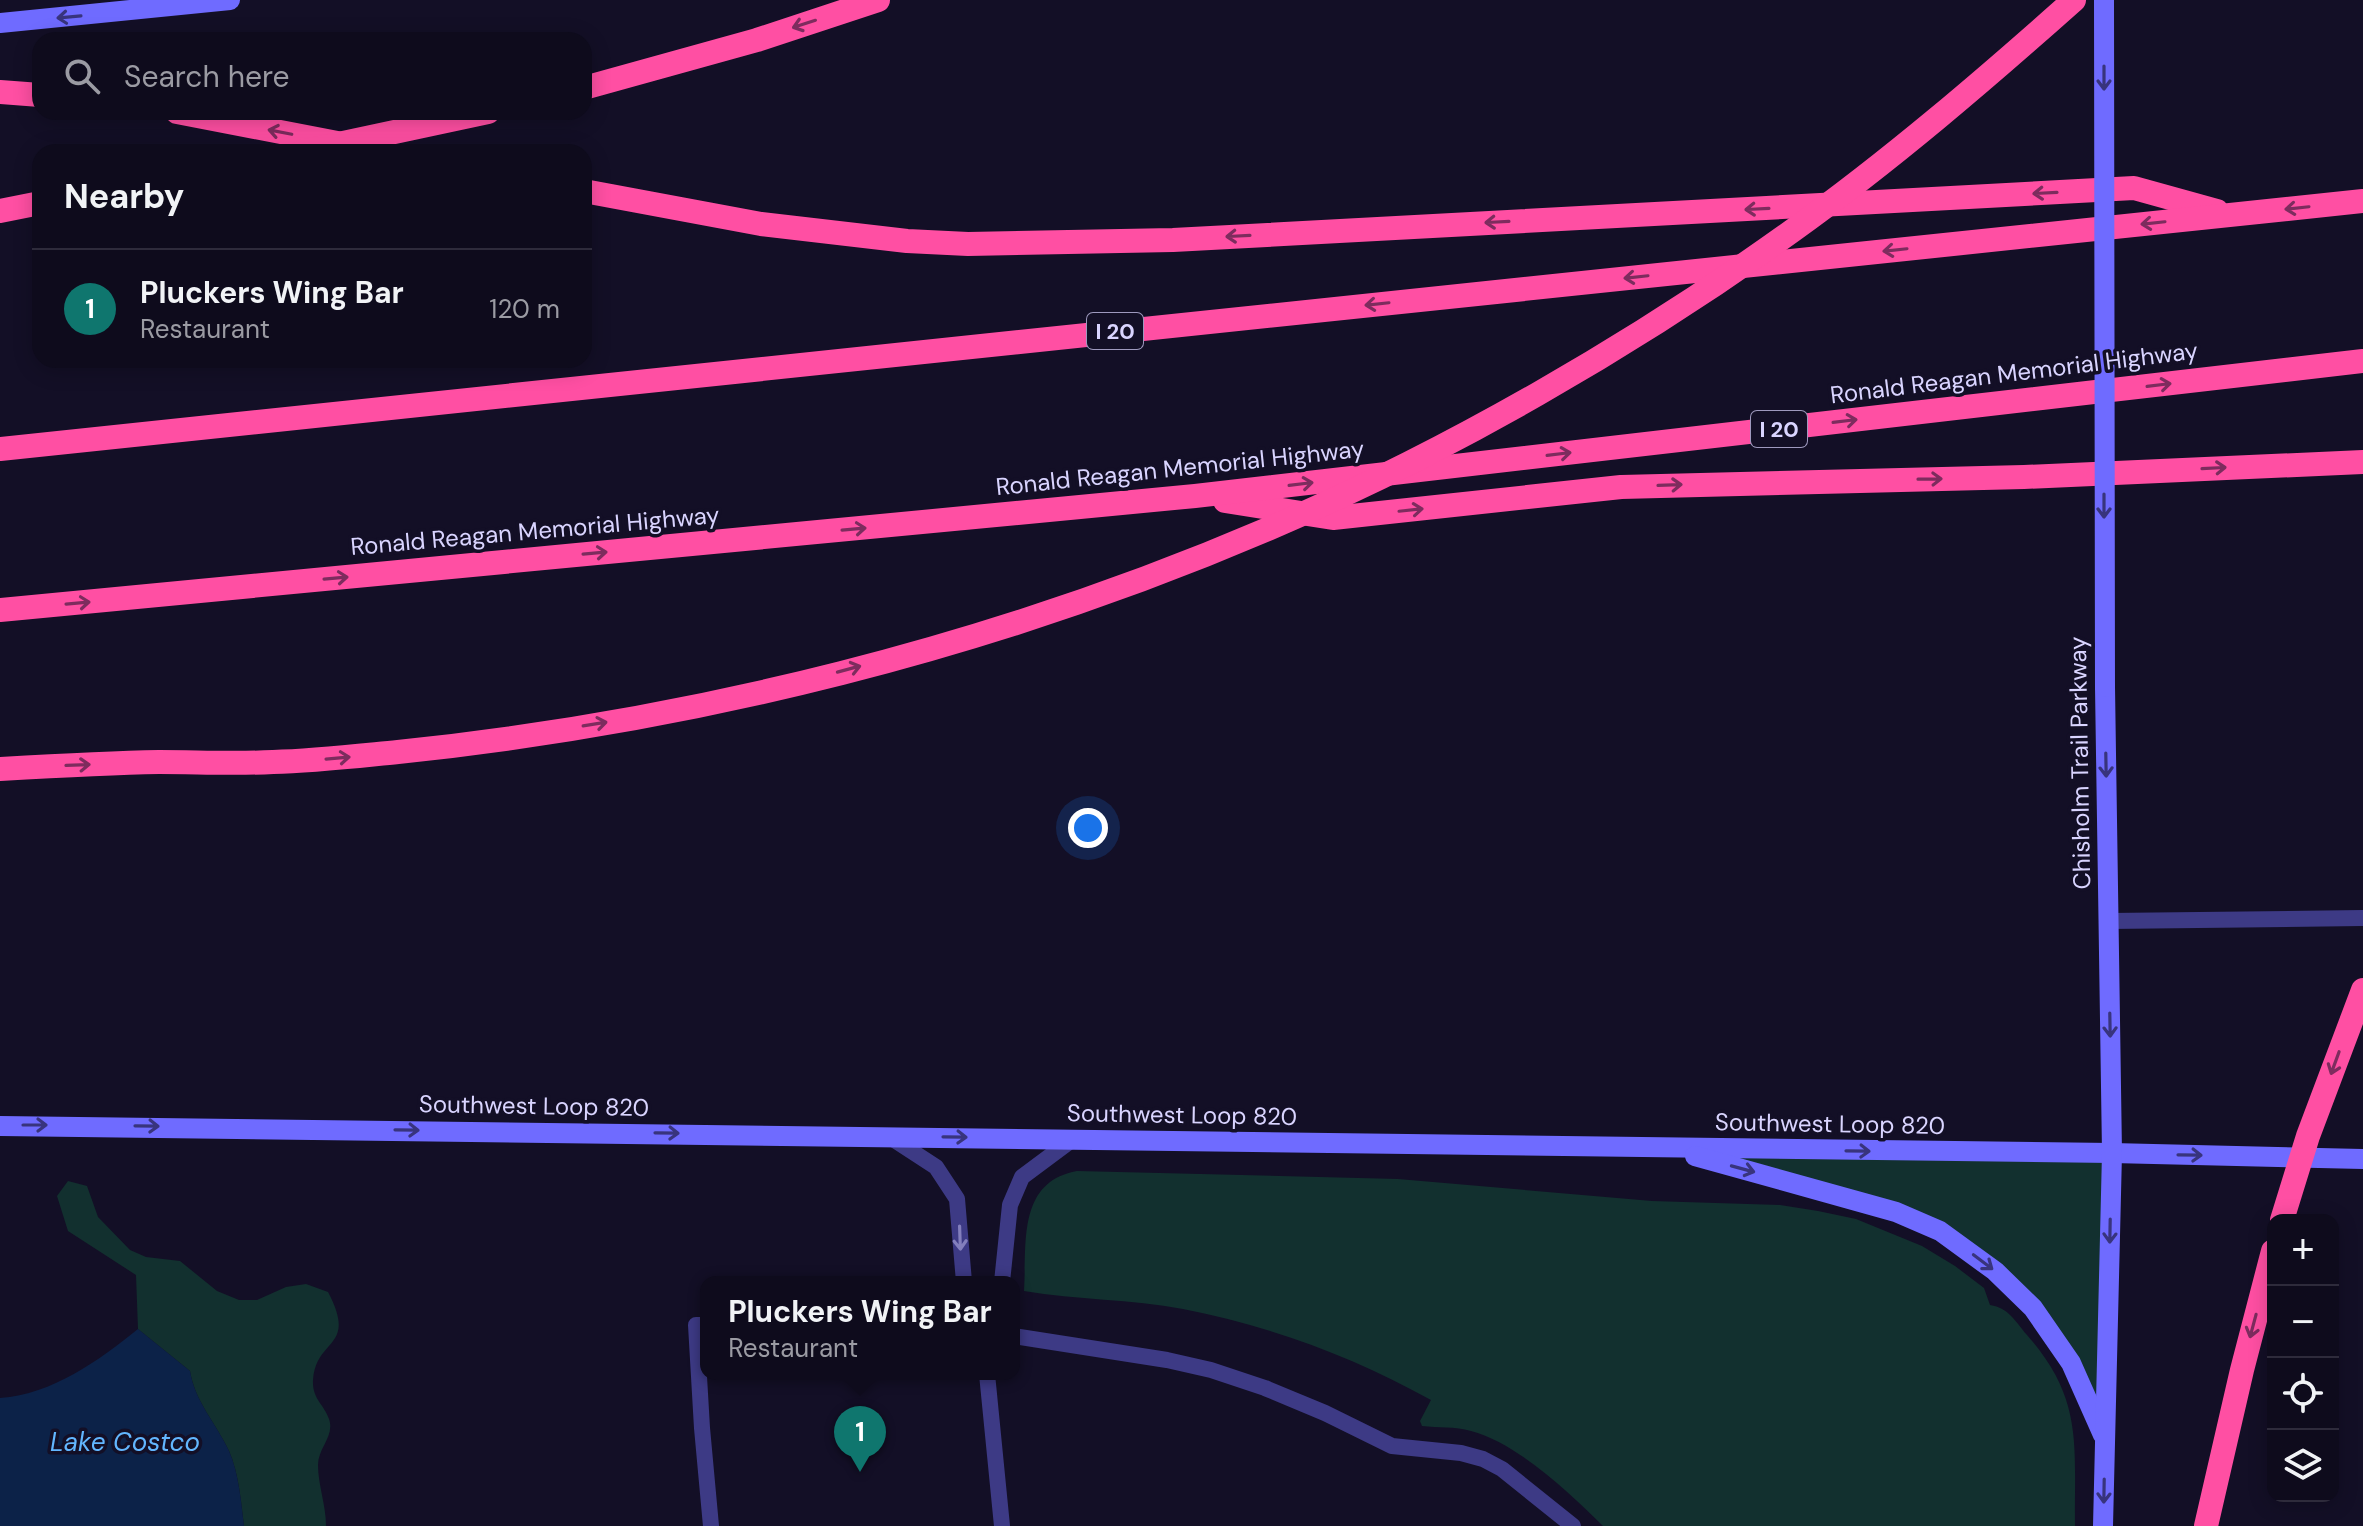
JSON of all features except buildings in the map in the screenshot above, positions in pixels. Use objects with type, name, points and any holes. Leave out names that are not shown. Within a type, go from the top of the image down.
[{"type":"highway","points":[[592,86],[757,40],[878,0]]},
{"type":"highway","points":[[0,769],[329,759],[616,721],[769,690],[937,646],[1043,614],[1154,575],[1270,528],[1378,477],[1500,414],[1673,311],[1790,232],[1860,180],[1980,83],[2074,0]]},
{"type":"highway","points":[[0,92],[32,94]]},
{"type":"highway","points":[[218,120],[343,144]]},
{"type":"highway","points":[[338,144],[451,120]]},
{"type":"highway","points":[[592,192],[761,224],[907,241],[968,244],[1173,240],[2134,188],[2231,215]]},
{"type":"highway","name":"I 20","points":[[0,449],[2363,201]]},
{"type":"highway","points":[[0,211],[32,205]]},
{"type":"highway","name":"Ronald Reagan Memorial Highway","points":[[0,610],[1195,496],[2363,361]]},
{"type":"highway","points":[[1195,496],[1333,518],[1621,487],[2024,477],[2363,462]]},
{"type":"highway","points":[[2284,1214],[2308,1136],[2363,990]]},
{"type":"highway","points":[[2206,1526],[2267,1274]]},
{"type":"main road","points":[[0,23],[230,0]]},
{"type":"main road","name":"Chisholm Trail Parkway","points":[[2103,1526],[2112,1153],[2105,687],[2104,0]]},
{"type":"main road","name":"Southwest Loop 820","points":[[0,1126],[2112,1153],[2363,1159]]},
{"type":"main road","points":[[1668,1149],[1896,1212],[1940,1231],[1995,1271],[2033,1308],[2071,1363],[2105,1441]]},
{"type":"lane","points":[[2109,921],[2363,918]]},
{"type":"lane","points":[[889,1137],[936,1167],[957,1199],[963,1276]]},
{"type":"lane","points":[[1003,1276],[1010,1205],[1022,1177],[1073,1139]]},
{"type":"lane","points":[[700,1325],[696,1325],[700,1379]]},
{"type":"lane","points":[[1020,1337],[1211,1370],[1301,1403],[1392,1446],[1461,1453],[1483,1459],[1511,1476],[1573,1526]]},
{"type":"lane","points":[[700,1380],[711,1526]]},
{"type":"lane","points":[[988,1380],[1002,1526]]},
{"type":"green space","points":[[1668,1149],[2112,1153],[2105,1441],[2033,1308],[1940,1231]]},
{"type":"green space","points":[[1077,1171],[1398,1179],[1652,1201],[1780,1205],[1856,1219],[1922,1246],[1955,1266],[1984,1288],[1990,1305],[2011,1316],[2045,1359],[2058,1381],[2072,1424],[2075,1526],[1603,1526],[1559,1485],[1506,1446],[1471,1431],[1422,1426],[1420,1421],[1431,1400],[1342,1357],[1248,1324],[1183,1309],[1024,1291],[1026,1235],[1035,1201],[1044,1188],[1058,1177]]},
{"type":"green space","points":[[68,1181],[87,1186],[98,1217],[130,1250],[146,1257],[180,1261],[217,1291],[239,1300],[257,1300],[286,1287],[306,1284],[328,1292],[339,1324],[337,1334],[316,1366],[313,1380],[314,1392],[330,1425],[318,1465],[326,1526],[244,1526],[232,1460],[196,1393],[190,1371],[138,1329],[136,1275],[68,1231],[57,1196]]},
{"type":"water","name":"Lake Costco","points":[[138,1329],[190,1371],[196,1393],[232,1460],[244,1526],[0,1526],[0,1398],[38,1390],[74,1374]]},
{"type":"place","name":"Pluckers Wing Bar","points":[[860,1472]]}]
